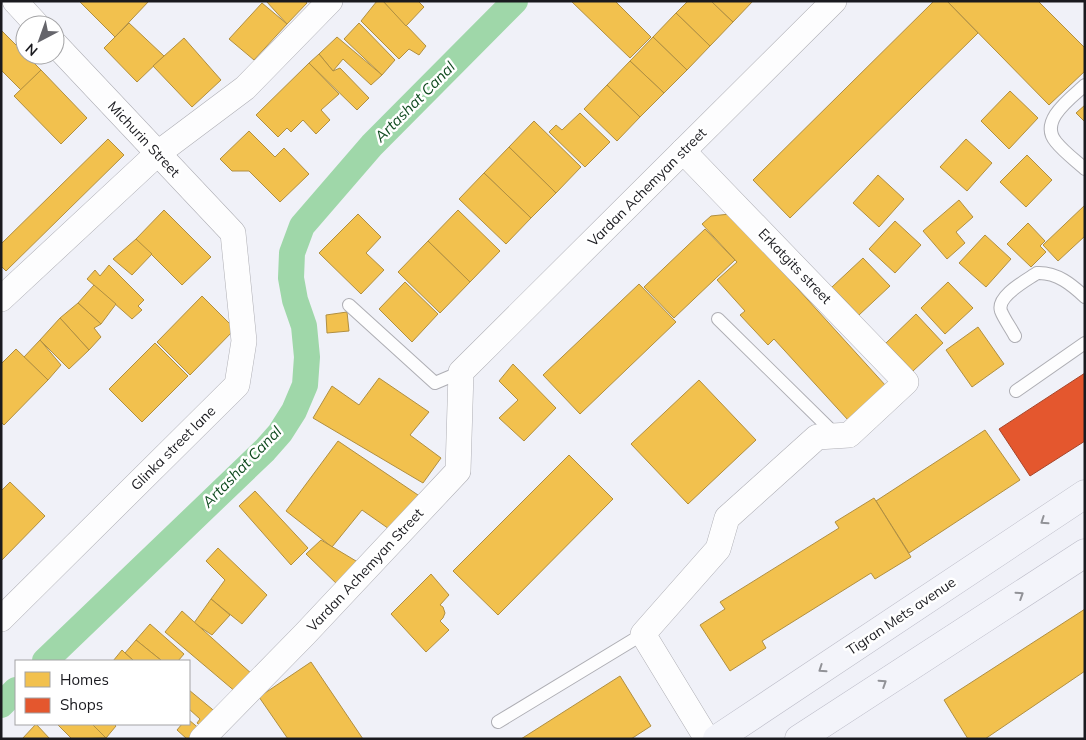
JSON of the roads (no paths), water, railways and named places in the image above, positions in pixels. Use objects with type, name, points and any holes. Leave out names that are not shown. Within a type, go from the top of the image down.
[{"type":"main road","name":"Tigran Mets avenue","points":[[717,739],[1085,494]]},
{"type":"main road","points":[[799,739],[1085,553]]},
{"type":"street","points":[[15,1],[28,15]]},
{"type":"street","points":[[1,299],[157,154],[245,88],[330,1]]},
{"type":"street","name":"Vardan Achemyan street","points":[[461,372],[834,1]]},
{"type":"street","name":"Michurin Street","points":[[65,55],[233,233]]},
{"type":"street","name":"Erkatgits street","points":[[684,151],[906,382],[849,435],[836,435]]},
{"type":"street","name":"Glinka street lane","points":[[1,619],[237,385],[244,341],[233,233]]},
{"type":"street","name":"Vardan Achemyan Street","points":[[202,739],[305,634],[458,471],[461,372]]},
{"type":"street","points":[[707,739],[643,634],[718,549],[727,518],[817,436],[836,435]]},
{"type":"lane","points":[[1085,84],[1056,113],[1050,127],[1054,141],[1085,169]]},
{"type":"lane","points":[[1015,336],[1001,310],[1001,303],[1005,296],[1037,273],[1044,272],[1072,284],[1085,297]]},
{"type":"lane","points":[[349,305],[435,383],[461,372]]},
{"type":"lane","points":[[718,319],[836,435]]},
{"type":"lane","points":[[1016,391],[1085,343]]},
{"type":"lane","points":[[498,722],[643,634]]},
{"type":"waterway","name":"Artashat Canal","points":[[46,660],[265,450],[280,433],[294,411],[305,385],[307,357],[304,326],[295,300],[291,278],[292,253],[302,226],[372,145],[515,1]]},
{"type":"waterway","name":"Artashat Canal","points":[[1,705],[15,691]]}]
